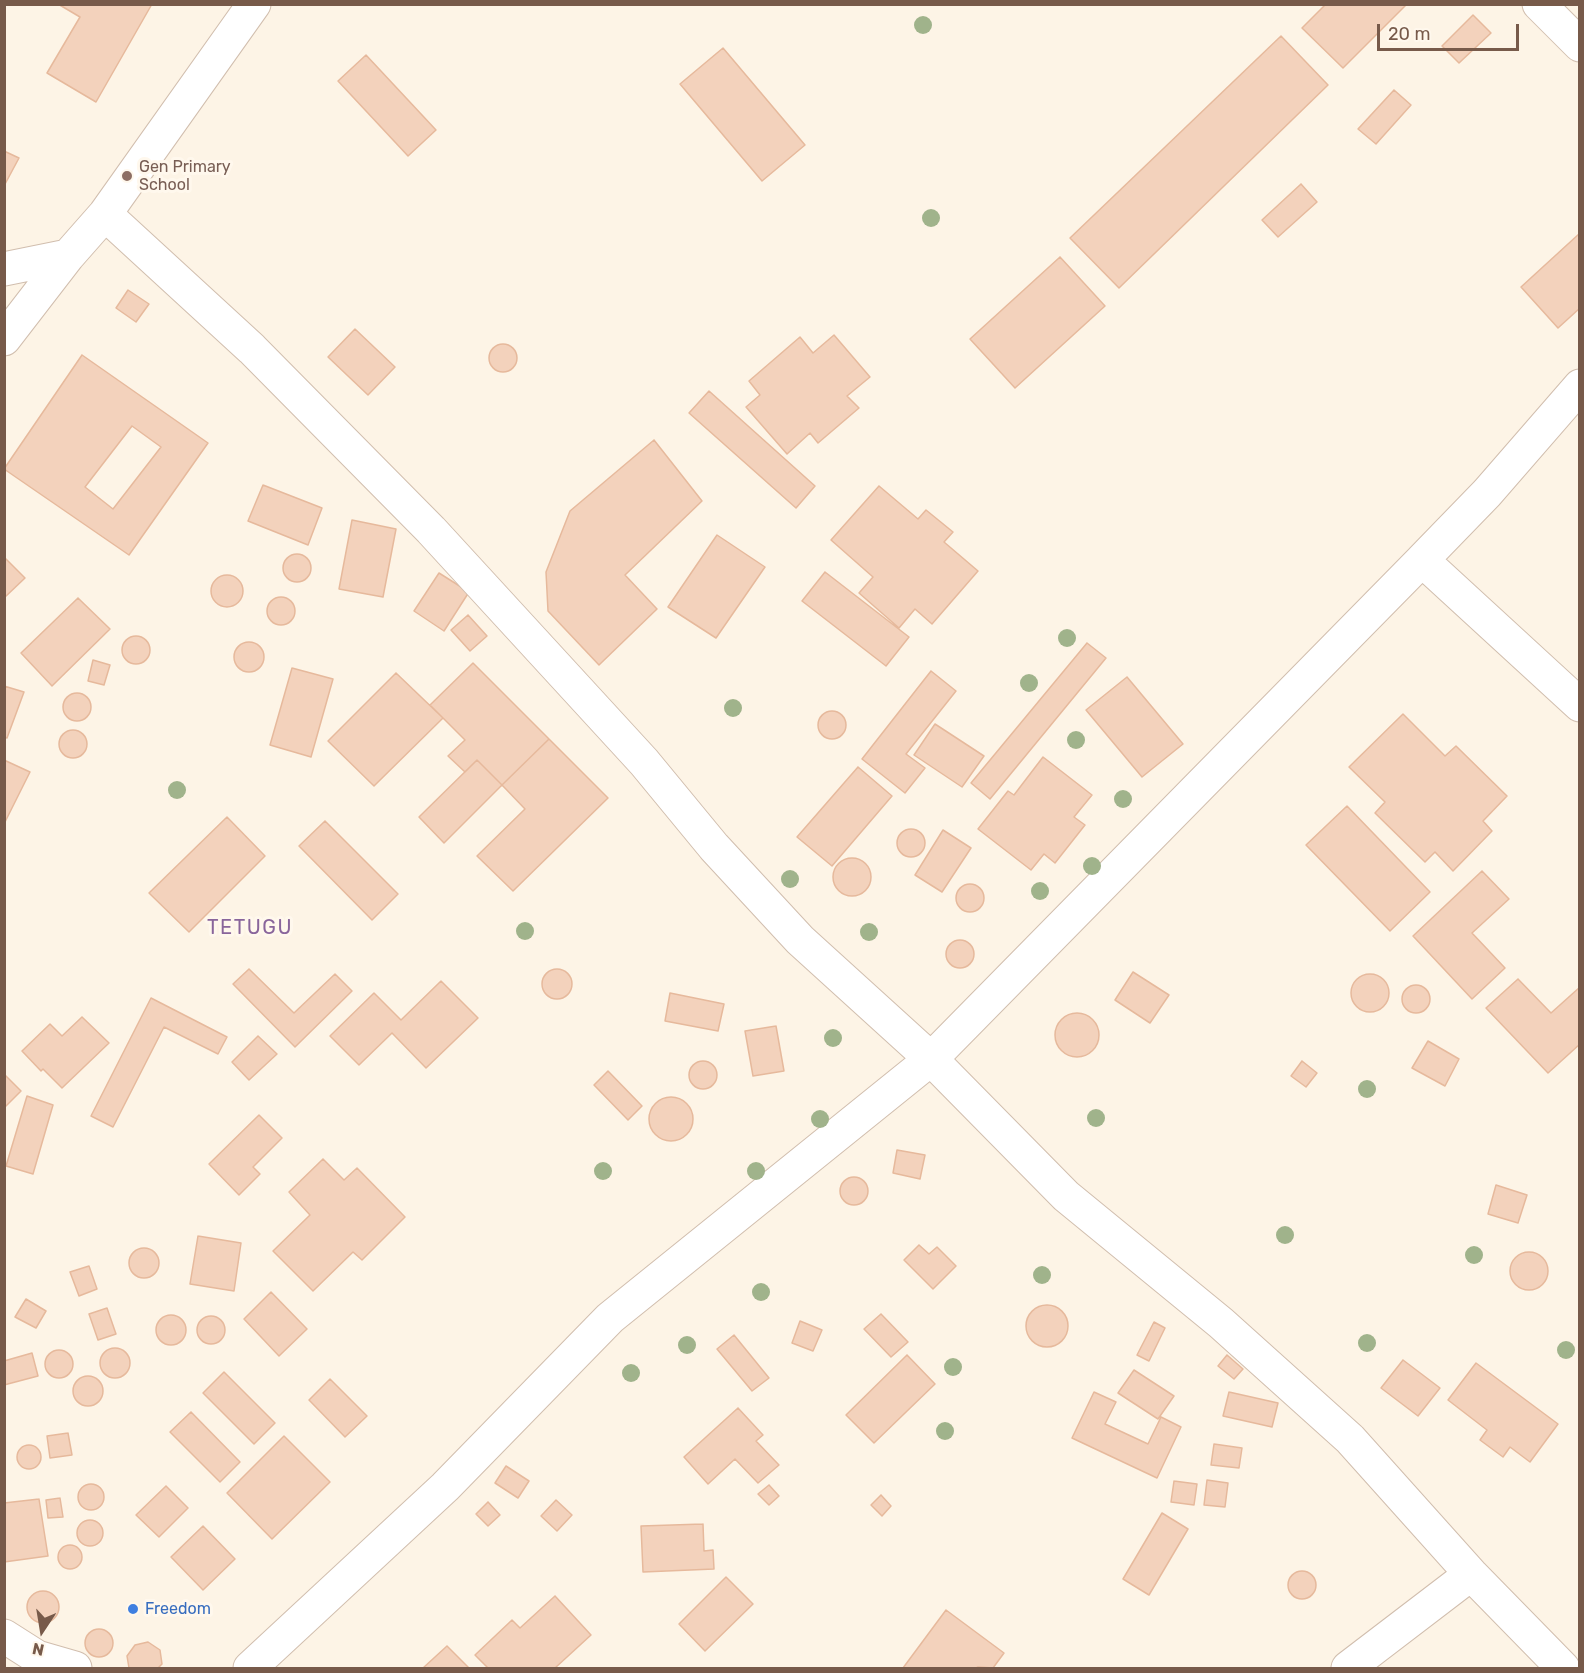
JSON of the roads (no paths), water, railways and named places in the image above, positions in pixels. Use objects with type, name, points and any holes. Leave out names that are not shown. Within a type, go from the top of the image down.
[{"type":"street","points":[[4,339],[68,256],[105,214],[254,4]]},
{"type":"street","points":[[1539,4],[1580,45]]},
{"type":"street","points":[[105,214],[252,349],[431,530],[644,762],[714,847],[800,940],[931,1059],[1066,1196],[1221,1323],[1350,1439],[1471,1574],[1563,1668]]},
{"type":"street","points":[[4,269],[68,256]]},
{"type":"street","points":[[250,1668],[445,1487],[610,1318],[931,1059],[1488,493],[1580,386]]},
{"type":"street","points":[[1422,560],[1580,705]]},
{"type":"street","points":[[1348,1668],[1471,1574]]},
{"type":"street","points":[[4,1636],[37,1657],[75,1668]]},
{"type":"place","name":"Gen Primary School","points":[[127,176]]},
{"type":"place","name":"Freedom","points":[[133,1609]]},
{"type":"district","name":"TETUGU","points":[[250,928]]}]
